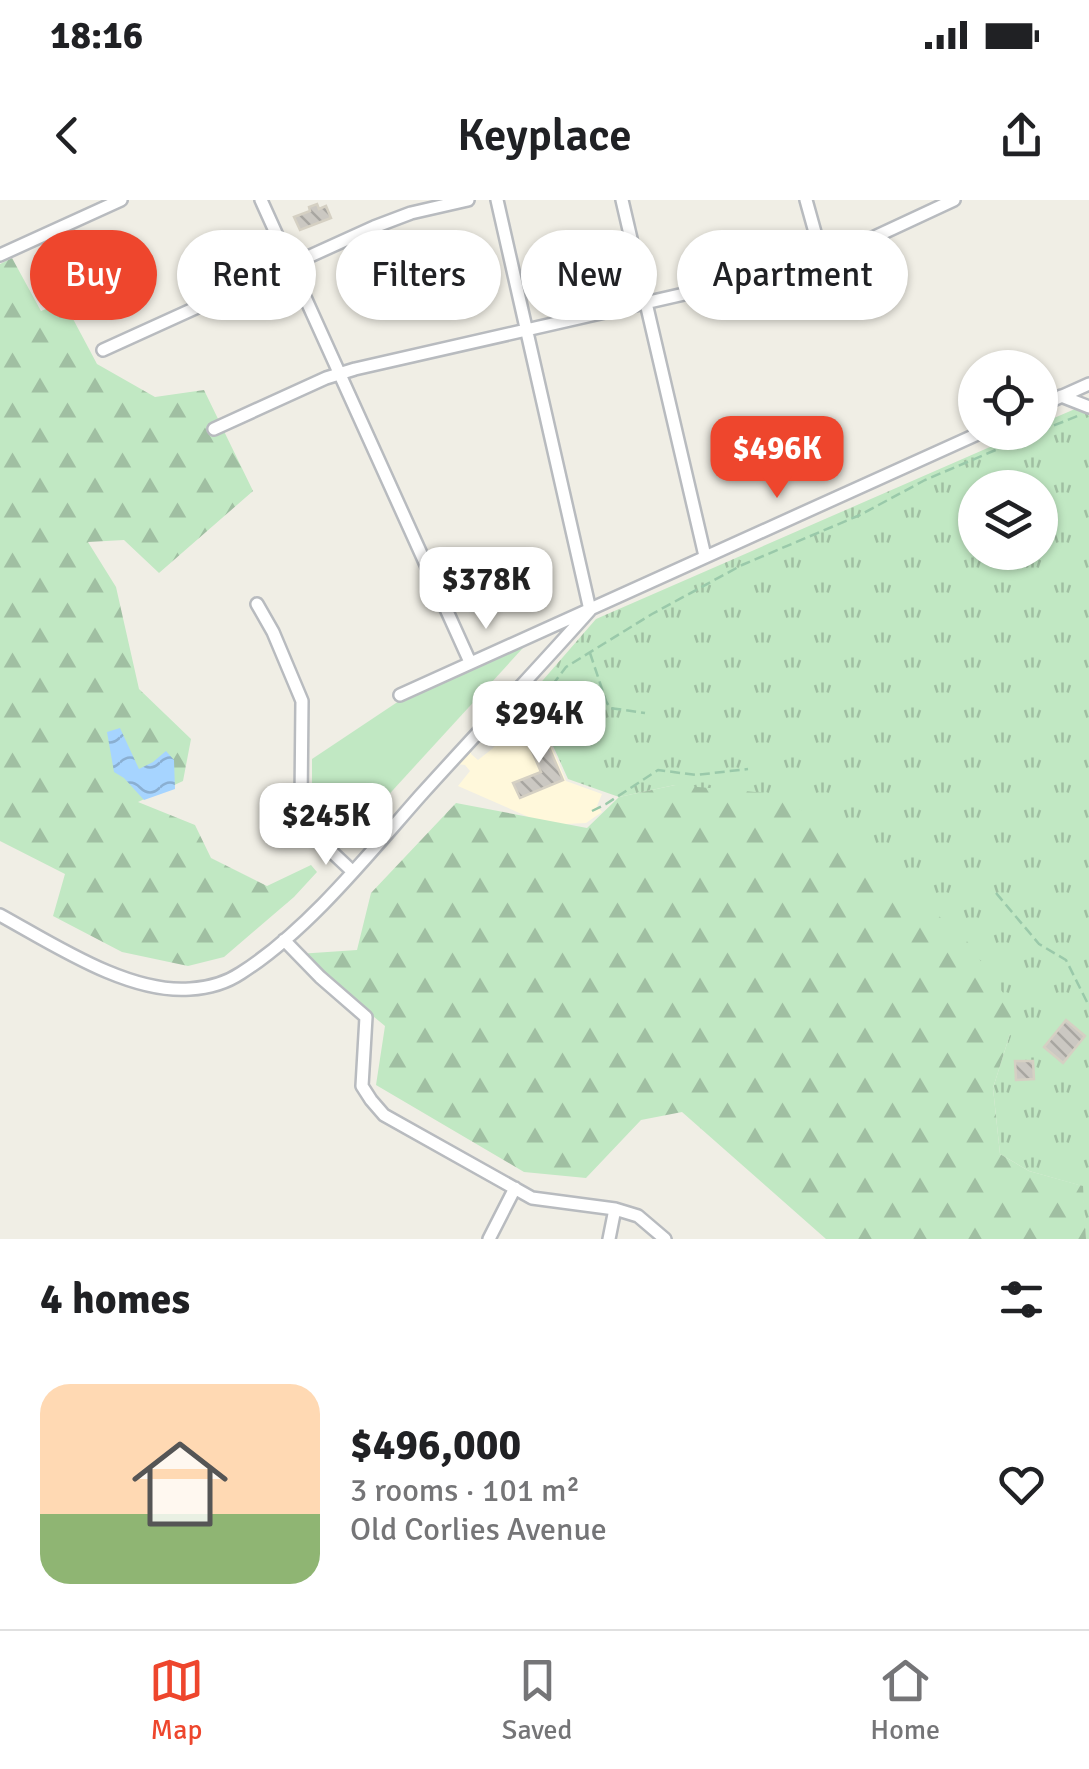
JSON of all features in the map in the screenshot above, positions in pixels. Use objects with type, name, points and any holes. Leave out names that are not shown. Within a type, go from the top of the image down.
[{"type":"street","points":[[0,256],[121,200]]},
{"type":"street","points":[[261,200],[274,230]]},
{"type":"street","points":[[316,253],[394,218],[468,200]]},
{"type":"street","points":[[496,200],[590,610]]},
{"type":"street","points":[[622,200],[629,230]]},
{"type":"street","points":[[806,200],[814,230]]},
{"type":"street","points":[[890,230],[954,200]]},
{"type":"street","points":[[102,350],[177,316]]},
{"type":"street","points":[[315,320],[470,662]]},
{"type":"street","points":[[214,429],[340,374],[570,320]]},
{"type":"street","points":[[649,320],[705,556]]},
{"type":"street","points":[[1058,397],[1089,384]]},
{"type":"street","points":[[1061,396],[1088,410]]},
{"type":"street","points":[[400,695],[958,443]]},
{"type":"street","points":[[257,604],[274,632],[302,701],[301,803],[306,820],[317,838],[352,871]]},
{"type":"street","points":[[0,915],[100,968],[134,980],[170,989],[227,981],[284,940],[352,871],[590,610]]},
{"type":"street","points":[[284,940],[366,1016],[362,1086],[384,1115],[532,1198],[615,1209],[638,1216],[666,1239]]},
{"type":"street","points":[[489,1239],[515,1188]]},
{"type":"street","points":[[608,1239],[615,1209]]},
{"type":"path","points":[[1058,423],[1088,410]]},
{"type":"path","points":[[525,721],[558,674],[576,659],[742,564],[860,515],[925,480],[996,450]]},
{"type":"path","points":[[589,652],[610,708],[645,712]]},
{"type":"path","points":[[592,811],[658,770],[696,775],[748,769]]},
{"type":"path","points":[[996,893],[1039,944],[1066,960],[1089,1006]]},
{"type":"shaded area","points":[[509,711],[514,729],[539,717],[566,781],[602,794],[597,806],[602,812],[586,823],[547,825],[458,786],[470,771],[457,764],[471,748],[471,754],[478,760],[492,749],[506,734],[497,723]]},
{"type":"green space","points":[[12,258],[30,291],[30,320],[74,320],[97,364],[155,397],[204,390],[253,491],[159,573],[124,540],[88,542],[116,587],[139,689],[191,739],[183,781],[138,802],[195,825],[211,858],[267,886],[311,865],[317,872],[224,957],[188,966],[122,952],[53,916],[65,874],[0,841],[0,264]]},
{"type":"green space","points":[[1089,403],[1089,1239],[1082,1186],[1029,1171],[1000,1154],[993,1088],[1010,1034],[675,785],[619,797],[568,779],[530,695],[596,619],[983,450],[1058,450],[1058,416]]},
{"type":"green space","points":[[533,637],[339,849],[312,820],[312,759],[414,691]]},
{"type":"green space","points":[[675,785],[780,794],[962,934],[1012,1006],[1010,1034],[993,1088],[1000,1154],[1029,1171],[1083,1186],[1086,1239],[826,1239],[682,1112],[641,1120],[586,1178],[524,1172],[376,1085],[385,1026],[298,954],[357,950],[371,893],[456,803],[587,828],[619,797]]},
{"type":"water","points":[[120,728],[139,769],[166,751],[174,760],[175,789],[144,800],[114,772],[107,732]]},
{"type":"building","points":[[326,206],[331,218],[300,230],[294,217],[310,211],[309,207]]},
{"type":"building","points":[[540,726],[563,780],[520,798],[513,783],[541,772],[524,733]]},
{"type":"building","points":[[1066,1020],[1085,1036],[1063,1063],[1044,1047]]},
{"type":"building","points":[[1015,1061],[1033,1061],[1034,1079],[1016,1080]]}]
